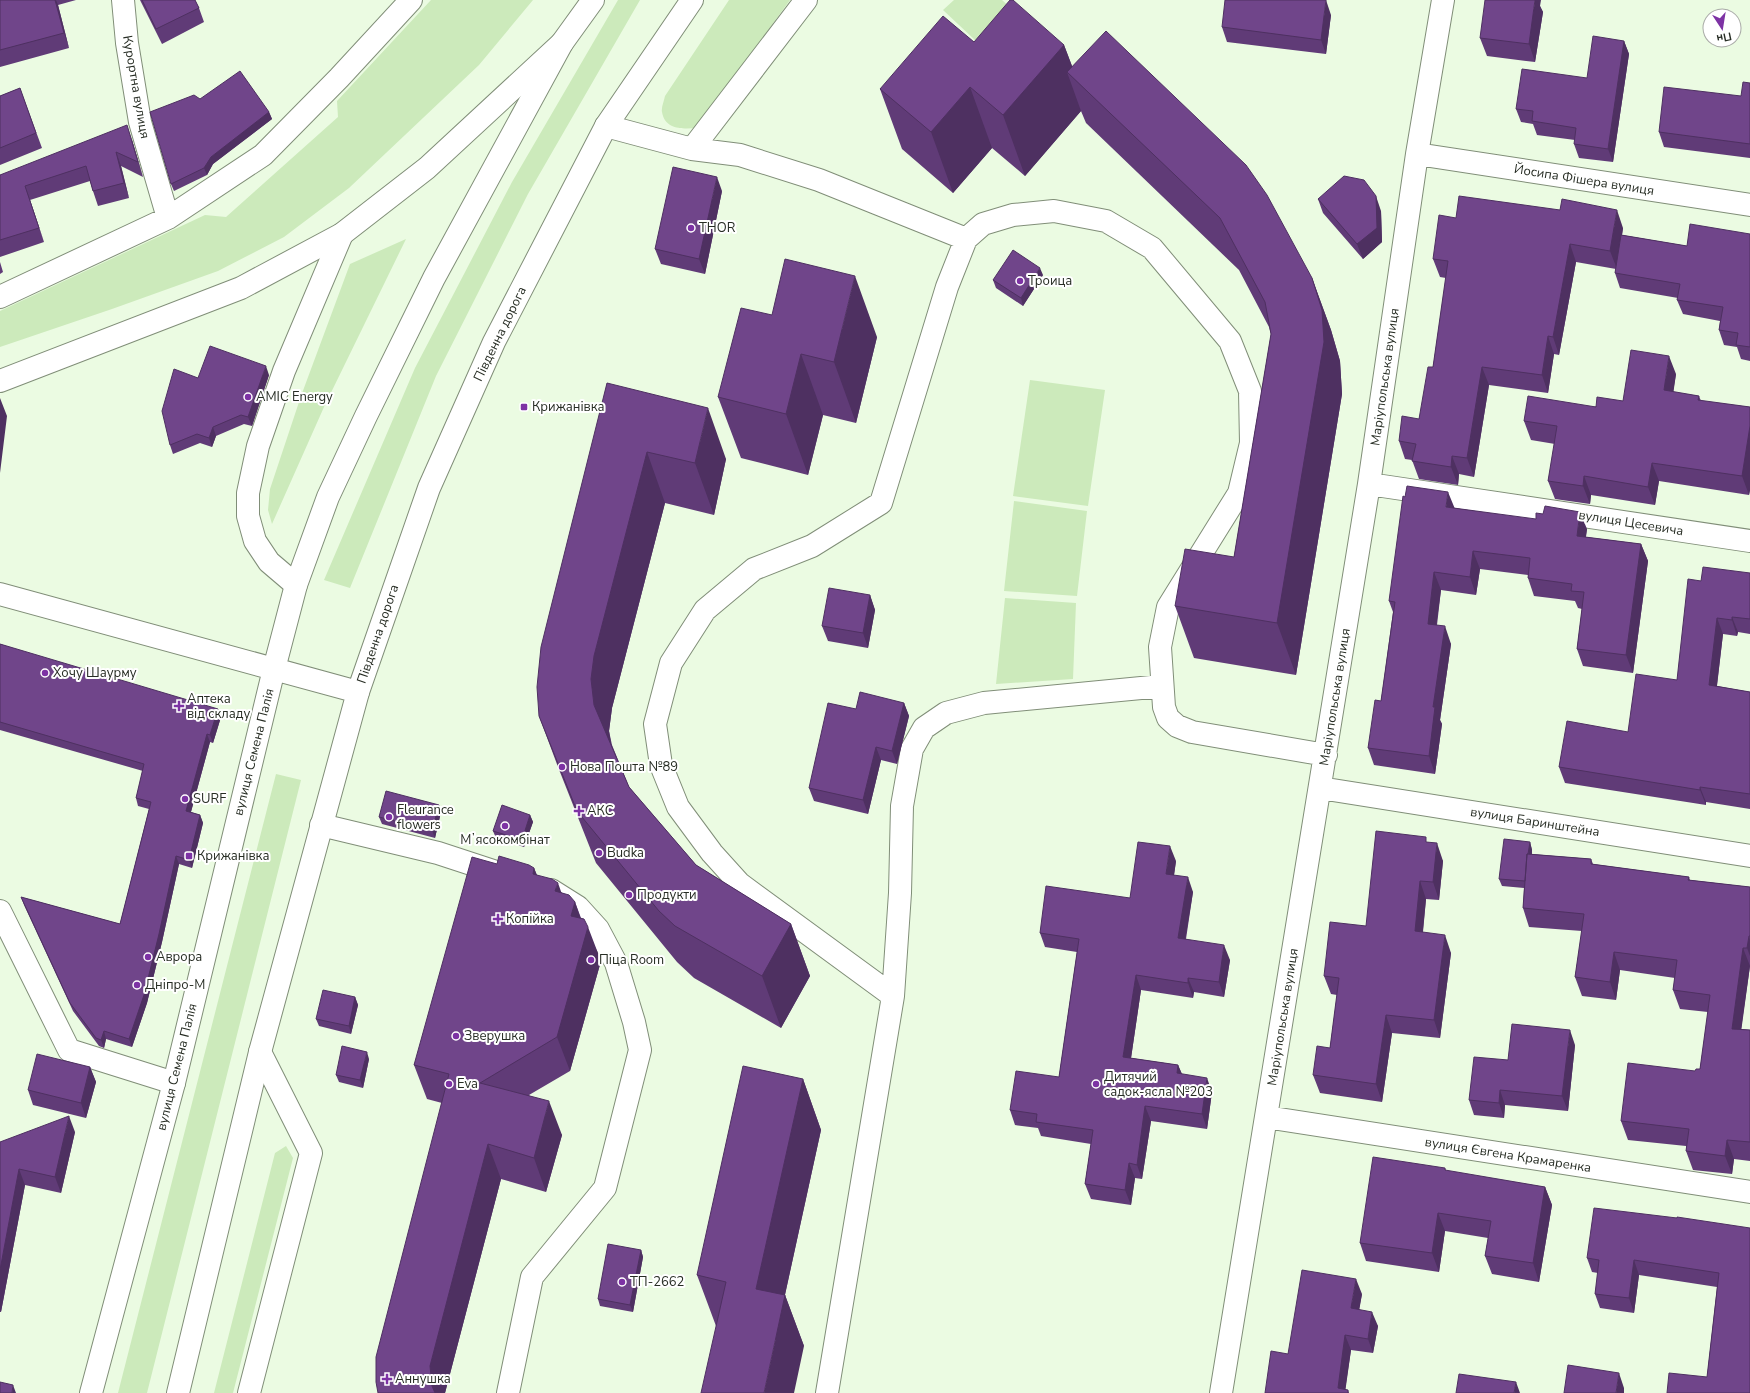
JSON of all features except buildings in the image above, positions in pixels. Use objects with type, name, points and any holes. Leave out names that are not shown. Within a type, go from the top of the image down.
[{"type":"main road","name":"Курортна вулиця","points":[[123,0],[132,125],[168,218]]},
{"type":"main road","points":[[0,296],[168,218],[263,155],[339,78],[411,0]]},
{"type":"main road","points":[[274,669],[296,585],[328,497],[366,416],[434,278],[562,43],[593,0]]},
{"type":"main road","name":"Південна дорога","points":[[358,692],[432,480],[494,342],[606,126],[692,0]]},
{"type":"main road","points":[[692,149],[806,0]]},
{"type":"main road","name":"Маріупольська вулиця","points":[[1221,1393],[1369,484],[1417,154],[1442,0]]},
{"type":"main road","points":[[0,381],[241,288],[342,234],[427,168],[562,43]]},
{"type":"main road","points":[[606,126],[692,149],[740,155],[820,180],[966,239]]},
{"type":"main road","name":"Йосипа Фішера вулиця","points":[[1417,154],[1750,205]]},
{"type":"main road","points":[[893,996],[740,884],[712,852],[678,806],[661,765],[655,724],[671,663],[705,610],[754,569],[812,546],[881,503],[947,287],[966,239],[983,224],[1013,215],[1054,211],[1106,221],[1152,248],[1230,341],[1250,391],[1251,442],[1239,493],[1168,607],[1160,647],[1164,707],[1168,718],[1177,726],[1192,732],[1326,754]]},
{"type":"main road","points":[[296,585],[269,562],[255,541],[248,516],[248,493],[258,446],[284,371],[342,234]]},
{"type":"main road","name":"вулиця Цесевича","points":[[1369,484],[1750,541]]},
{"type":"main road","points":[[0,594],[358,692],[260,1052],[178,1393]]},
{"type":"main road","name":"вулиця Семена Палія","points":[[91,1393],[174,1083],[274,669]]},
{"type":"main road","points":[[827,1393],[893,996],[900,893],[902,806],[912,749],[924,728],[946,713],[984,704],[1162,686]]},
{"type":"main road","name":"вулиця Баринштейна","points":[[1320,788],[1750,856]]},
{"type":"main road","points":[[321,824],[438,853],[547,888],[578,907],[598,929],[616,963],[634,1022],[640,1050],[605,1188],[532,1277],[508,1393]]},
{"type":"main road","points":[[0,911],[69,1050],[174,1083]]},
{"type":"main road","points":[[249,1393],[311,1153],[260,1052]]},
{"type":"main road","name":"вулиця Євгена Крамаренка","points":[[1266,1117],[1750,1192]]},
{"type":"green space","points":[[431,0],[533,0],[479,65],[349,188],[284,237],[218,271],[0,347],[0,311],[205,215],[226,217],[338,117],[337,101]]},
{"type":"green space","points":[[618,0],[640,0],[528,194],[436,376],[350,588],[324,580],[415,368],[512,182]]},
{"type":"green space","points":[[729,0],[790,0],[697,128],[675,127],[667,122],[662,112],[665,96]]},
{"type":"green space","points":[[954,0],[1002,0],[1012,9],[976,41],[943,10]]},
{"type":"green space","points":[[406,239],[324,407],[272,524],[268,510],[270,489],[301,396],[350,264]]},
{"type":"green space","points":[[1030,380],[1105,390],[1088,506],[1013,496]]},
{"type":"green space","points":[[1014,501],[1087,511],[1077,596],[1004,591]]},
{"type":"green space","points":[[1005,598],[1076,603],[1073,679],[996,684]]},
{"type":"green space","points":[[276,774],[301,780],[147,1393],[118,1393]]},
{"type":"green space","points":[[286,1146],[293,1158],[233,1393],[214,1393],[275,1153]]},
{"type":"place","name":"THOR","points":[[691,228]]},
{"type":"place","name":"Троица","points":[[1020,281]]},
{"type":"place","name":"AMIC Energy","points":[[248,397]]},
{"type":"place","name":"Крижанівка","points":[[524,407]]},
{"type":"place","name":"Хочу Шаурму","points":[[45,673]]},
{"type":"place","name":"Аптека від складу","points":[[179,706]]},
{"type":"place","name":"Нова Пошта №89","points":[[562,767]]},
{"type":"place","name":"SURF","points":[[185,799]]},
{"type":"place","name":"АКС","points":[[579,811]]},
{"type":"place","name":"Fleurance flowers","points":[[389,817]]},
{"type":"place","name":"Мʼясокомбінат","points":[[505,826]]},
{"type":"place","name":"Budka","points":[[599,853]]},
{"type":"place","name":"Крижанiвка","points":[[189,856]]},
{"type":"place","name":"Продукти","points":[[629,895]]},
{"type":"place","name":"Копійка","points":[[498,919]]},
{"type":"place","name":"Аврора","points":[[148,957]]},
{"type":"place","name":"Піца Room","points":[[591,960]]},
{"type":"place","name":"Дніпро-М","points":[[137,985]]},
{"type":"place","name":"Зверушка","points":[[456,1036]]},
{"type":"place","name":"Eva","points":[[449,1084]]},
{"type":"place","name":"Дитячий садок-ясла №203","points":[[1096,1084]]},
{"type":"place","name":"ТП-2662","points":[[622,1282]]},
{"type":"place","name":"Аннушка","points":[[387,1379]]}]
